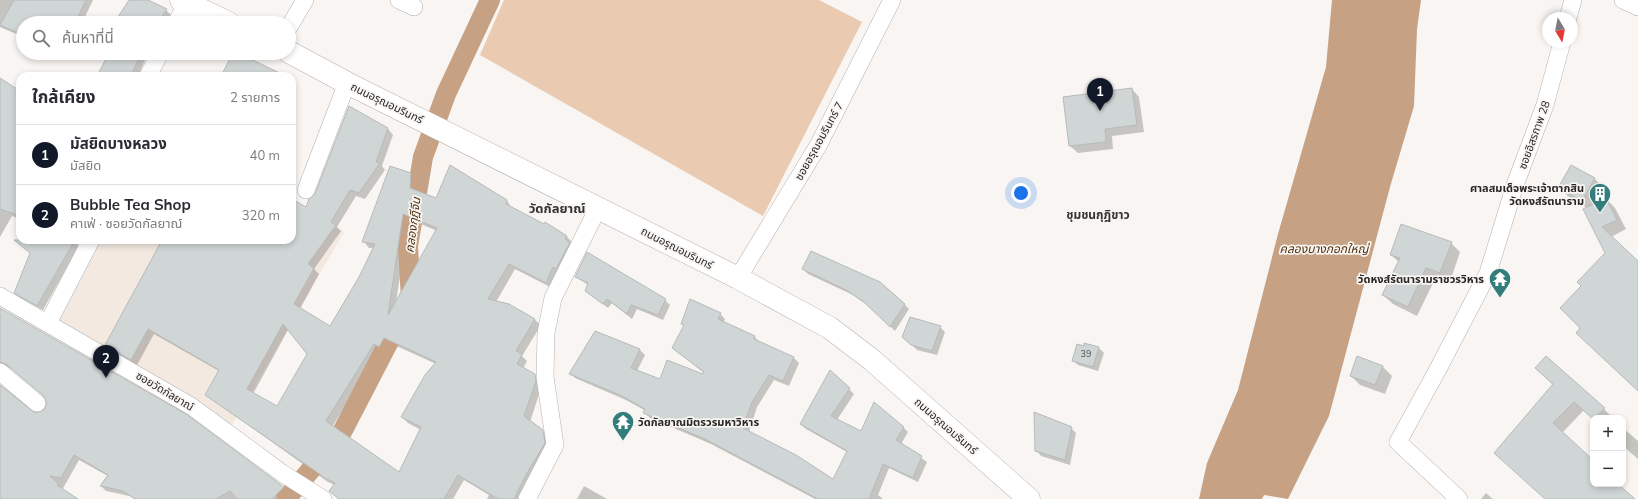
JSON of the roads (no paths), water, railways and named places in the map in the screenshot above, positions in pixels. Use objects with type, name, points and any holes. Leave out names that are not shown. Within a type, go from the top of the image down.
[{"type":"main road","points":[[184,1],[215,16]]},
{"type":"main road","name":"ถนนอรุณอมรินทร์","points":[[296,56],[346,84],[434,125],[738,278],[830,328],[872,360],[1029,499]]},
{"type":"street","points":[[296,16],[305,0]]},
{"type":"street","name":"ซอยอรุณอมรินทร์ 7","points":[[738,278],[819,144],[892,0]]},
{"type":"street","points":[[1570,12],[1573,0]]},
{"type":"street","points":[[1623,0],[1638,7]]},
{"type":"street","points":[[179,16],[184,1]]},
{"type":"street","name":"ซอยอิสรภาพ 28","points":[[1459,499],[1398,442],[1488,273],[1515,185],[1545,105],[1560,48]]},
{"type":"street","points":[[150,72],[156,60]]},
{"type":"street","points":[[306,190],[346,84]]},
{"type":"street","points":[[527,499],[555,445],[545,377],[546,333],[553,298],[598,208]]},
{"type":"street","points":[[48,323],[89,244]]},
{"type":"street","name":"ซอยวัดกัลยาณ์","points":[[3,303],[48,323],[191,406],[282,473],[318,496]]},
{"type":"street","points":[[0,372],[37,403]]},
{"type":"water","name":"คลองบางกอกใหญ่","points":[[1332,0],[1421,0],[1417,29],[1414,106],[1390,187],[1329,416],[1288,499],[1264,495],[1262,499],[1199,499],[1207,463],[1238,390],[1278,234],[1326,67]]},
{"type":"waterway","name":"คลองกุฎีจีน","points":[[286,499],[341,434],[411,299],[408,246],[423,157],[446,94],[490,0]]},
{"type":"place","name":"มัสยิดบางหลวง","points":[[1100,111]]},
{"type":"place","name":"ศาลสมเด็จพระเจ้าตากสิน วัดหงส์รัตนาราม","points":[[1600,214]]},
{"type":"place","name":"วัดหงส์รัตนารามราชวรวิหาร","points":[[1500,298]]},
{"type":"place","name":"Bubble Tea Shop","points":[[106,378]]},
{"type":"place","name":"วัดกัลยาณมิตรวรมหาวิหาร","points":[[623,442]]},
{"type":"district","name":"วัดกัลยาณ์","points":[[557,208]]},
{"type":"district","name":"ชุมชนกุฎิขาว","points":[[1098,215]]}]
